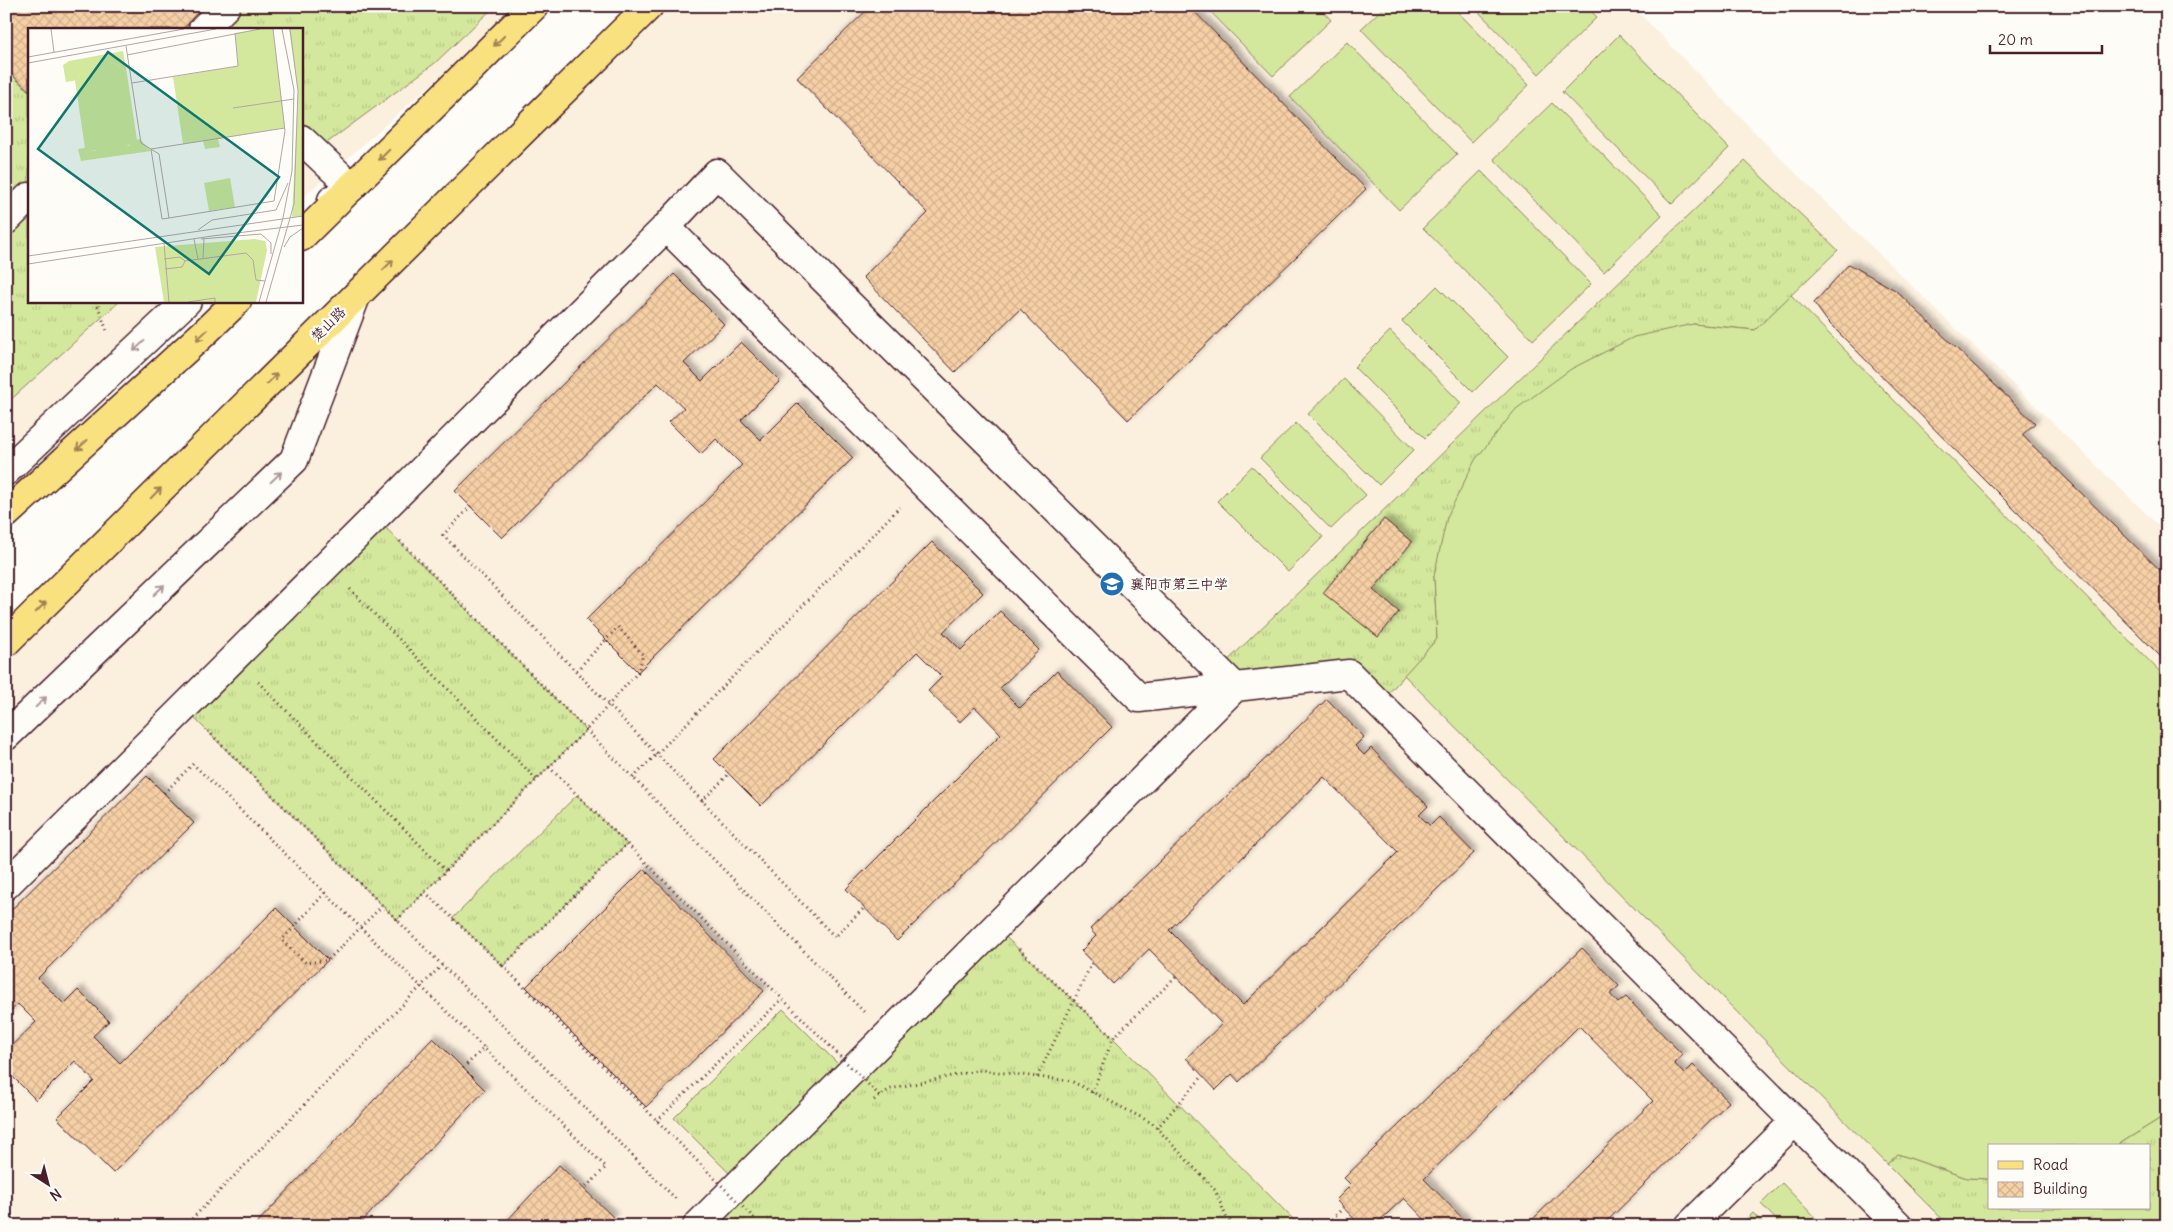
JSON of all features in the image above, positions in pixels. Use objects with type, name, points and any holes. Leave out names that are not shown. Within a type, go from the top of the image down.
[{"type":"main road","points":[[302,236],[534,6]]},
{"type":"main road","name":"楚山路","points":[[6,642],[649,6]]},
{"type":"main road","points":[[6,514],[236,302]]},
{"type":"street","points":[[204,28],[226,6]]},
{"type":"street","points":[[302,140],[352,188],[302,219]]},
{"type":"street","points":[[6,885],[666,227],[717,173],[1235,687]]},
{"type":"street","points":[[6,220],[28,198]]},
{"type":"street","points":[[666,227],[1139,698],[1349,674],[1900,1226]]},
{"type":"street","points":[[6,736],[294,460],[356,296]]},
{"type":"street","points":[[6,471],[186,302]]},
{"type":"street","points":[[698,1224],[1235,687]]},
{"type":"street","points":[[1689,1226],[1795,1121]]},
{"type":"path","points":[[633,778],[923,483]]},
{"type":"path","points":[[471,506],[443,535],[702,801],[835,937],[864,908]]},
{"type":"path","points":[[376,517],[888,1035]]},
{"type":"path","points":[[326,565],[538,780]]},
{"type":"path","points":[[397,920],[586,730],[638,672],[643,655],[618,627],[576,671]]},
{"type":"path","points":[[234,658],[446,871]]},
{"type":"path","points":[[184,708],[698,1224]]},
{"type":"path","points":[[164,793],[193,764],[606,1167],[584,1188]]},
{"type":"path","points":[[549,767],[880,1096]]},
{"type":"path","points":[[702,801],[729,774]]},
{"type":"path","points":[[504,966],[628,844]]},
{"type":"path","points":[[425,892],[504,966],[754,1218]]},
{"type":"path","points":[[325,893],[282,940],[306,963],[328,960],[382,906]]},
{"type":"path","points":[[995,927],[1113,1038]]},
{"type":"path","points":[[1037,1077],[1092,962]]},
{"type":"path","points":[[185,1226],[442,965]]},
{"type":"path","points":[[1092,1093],[1113,1038],[1176,977]]},
{"type":"path","points":[[658,1121],[782,998]]},
{"type":"path","points":[[463,1068],[484,1048]]},
{"type":"path","points":[[872,1100],[890,1089],[980,1070],[1071,1081],[1152,1123],[1215,1190],[1230,1226]]},
{"type":"path","points":[[1157,1128],[1203,1076]]},
{"type":"path","points":[[1325,1226],[1343,1208]]},
{"type":"path","points":[[751,1226],[756,1211]]},
{"type":"path","points":[[1352,1226],[1358,1223]]},
{"type":"shaded area","points":[[6,6],[520,6],[302,198],[302,28],[28,28],[28,302],[186,302],[6,471]]},
{"type":"shaded area","name":"襄阳市第三中学","points":[[649,6],[1632,6],[1774,152],[2167,534],[2167,1226],[6,1226],[6,634]]},
{"type":"green space","points":[[6,6],[495,6],[435,63],[302,161],[302,28],[28,28],[28,302],[119,302],[6,404]]},
{"type":"green space","points":[[1205,6],[1318,6],[1331,20],[1273,76]]},
{"type":"green space","points":[[1385,6],[1452,6],[1529,85],[1471,142],[1361,29]]},
{"type":"green space","points":[[1473,6],[1586,6],[1597,17],[1539,74]]},
{"type":"green space","points":[[1619,35],[1729,148],[1672,204],[1562,92]]},
{"type":"green space","points":[[1347,42],[1457,154],[1399,210],[1290,97]]},
{"type":"green space","points":[[1552,103],[1662,215],[1604,272],[1494,159]]},
{"type":"green space","points":[[1745,161],[1838,250],[1755,330],[1693,324],[1434,576],[1437,639],[1379,704],[1344,675],[1235,687],[1218,670]]},
{"type":"green space","points":[[1481,171],[1591,284],[1533,340],[1423,228]]},
{"type":"green space","points":[[1437,286],[1508,357],[1473,392],[1402,321]]},
{"type":"green space","points":[[1791,295],[2167,679],[2167,1114],[2119,1144],[1988,1144],[1988,1179],[1967,1178],[1898,1154],[1887,1164],[1404,675],[1437,639],[1434,576],[1447,517],[1475,460],[1516,409],[1571,369],[1634,337],[1693,324],[1755,330]]},
{"type":"green space","points":[[1390,331],[1461,403],[1425,438],[1354,367]]},
{"type":"green space","points":[[1344,379],[1414,450],[1379,485],[1308,414]]},
{"type":"green space","points":[[1296,423],[1366,495],[1331,529],[1260,458]]},
{"type":"green space","points":[[1252,466],[1323,537],[1288,572],[1217,501]]},
{"type":"green space","points":[[375,517],[586,730],[397,920],[184,708]]},
{"type":"green space","points":[[577,795],[627,844],[503,966],[453,918]]},
{"type":"green space","points":[[995,927],[1113,1038],[1300,1226],[697,1226],[739,1183],[674,1118],[783,1009],[848,1074]]},
{"type":"green space","points":[[2167,1114],[2166,1226],[1949,1226],[1887,1164],[1898,1154],[1967,1178],[1988,1179],[1988,1210],[2150,1210],[2150,1144],[2119,1144]]},
{"type":"green space","points":[[1782,1183],[1823,1226],[1782,1226],[1761,1204]]},
{"type":"green space","points":[[1753,1213],[1765,1226],[1739,1226]]},
{"type":"building","points":[[6,6],[206,6],[184,28],[28,28],[28,90],[6,69]]},
{"type":"building","points":[[871,6],[1189,6],[1366,189],[1128,420],[1020,309],[955,372],[863,277],[928,213],[797,78]]},
{"type":"building","points":[[1849,264],[1895,290],[2035,423],[2022,435],[2165,575],[2167,573],[2167,663],[1827,321],[1814,303]]},
{"type":"building","points":[[674,274],[724,324],[684,363],[702,381],[741,342],[780,381],[741,420],[761,440],[798,403],[853,458],[638,672],[586,620],[742,465],[716,439],[701,454],[669,422],[684,408],[658,383],[502,538],[455,491]]},
{"type":"building","points":[[1384,519],[1412,542],[1373,590],[1399,612],[1378,637],[1323,593]]},
{"type":"building","points":[[932,542],[983,593],[943,632],[961,650],[1000,611],[1039,650],[1000,688],[1020,708],[1057,671],[1112,727],[897,941],[846,889],[1001,734],[975,707],[960,722],[928,691],[942,677],[917,652],[761,806],[714,759]]},
{"type":"building","points":[[1327,699],[1364,737],[1355,746],[1364,755],[1371,748],[1428,806],[1419,815],[1430,826],[1439,817],[1474,853],[1239,1082],[1232,1074],[1216,1090],[1186,1058],[1222,1024],[1149,949],[1113,984],[1081,951],[1096,936],[1090,929]],"holes":[[[1324,777],[1398,852],[1243,1005],[1169,930]]]},
{"type":"building","points":[[147,776],[194,823],[38,978],[64,1004],[78,990],[109,1021],[93,1036],[120,1063],[276,908],[328,960],[113,1173],[57,1118],[94,1081],[75,1061],[36,1100],[6,1070],[6,1051],[36,1022],[18,1004],[6,1016],[6,915]]},
{"type":"building","points":[[644,869],[764,991],[646,1107],[526,987]]},
{"type":"building","points":[[1582,948],[1619,986],[1610,994],[1618,1003],[1626,997],[1683,1055],[1674,1063],[1684,1074],[1693,1065],[1729,1102],[1602,1226],[1526,1226],[1653,1101],[1579,1026],[1424,1179],[1470,1226],[1431,1226],[1404,1198],[1374,1226],[1361,1226],[1336,1200],[1351,1185],[1344,1178]]},
{"type":"building","points":[[433,1038],[485,1090],[358,1226],[254,1226]]},
{"type":"building","points":[[559,1165],[613,1217],[605,1226],[502,1226]]},
{"type":"place","name":"襄阳市第三中学","points":[[1112,584]]}]
